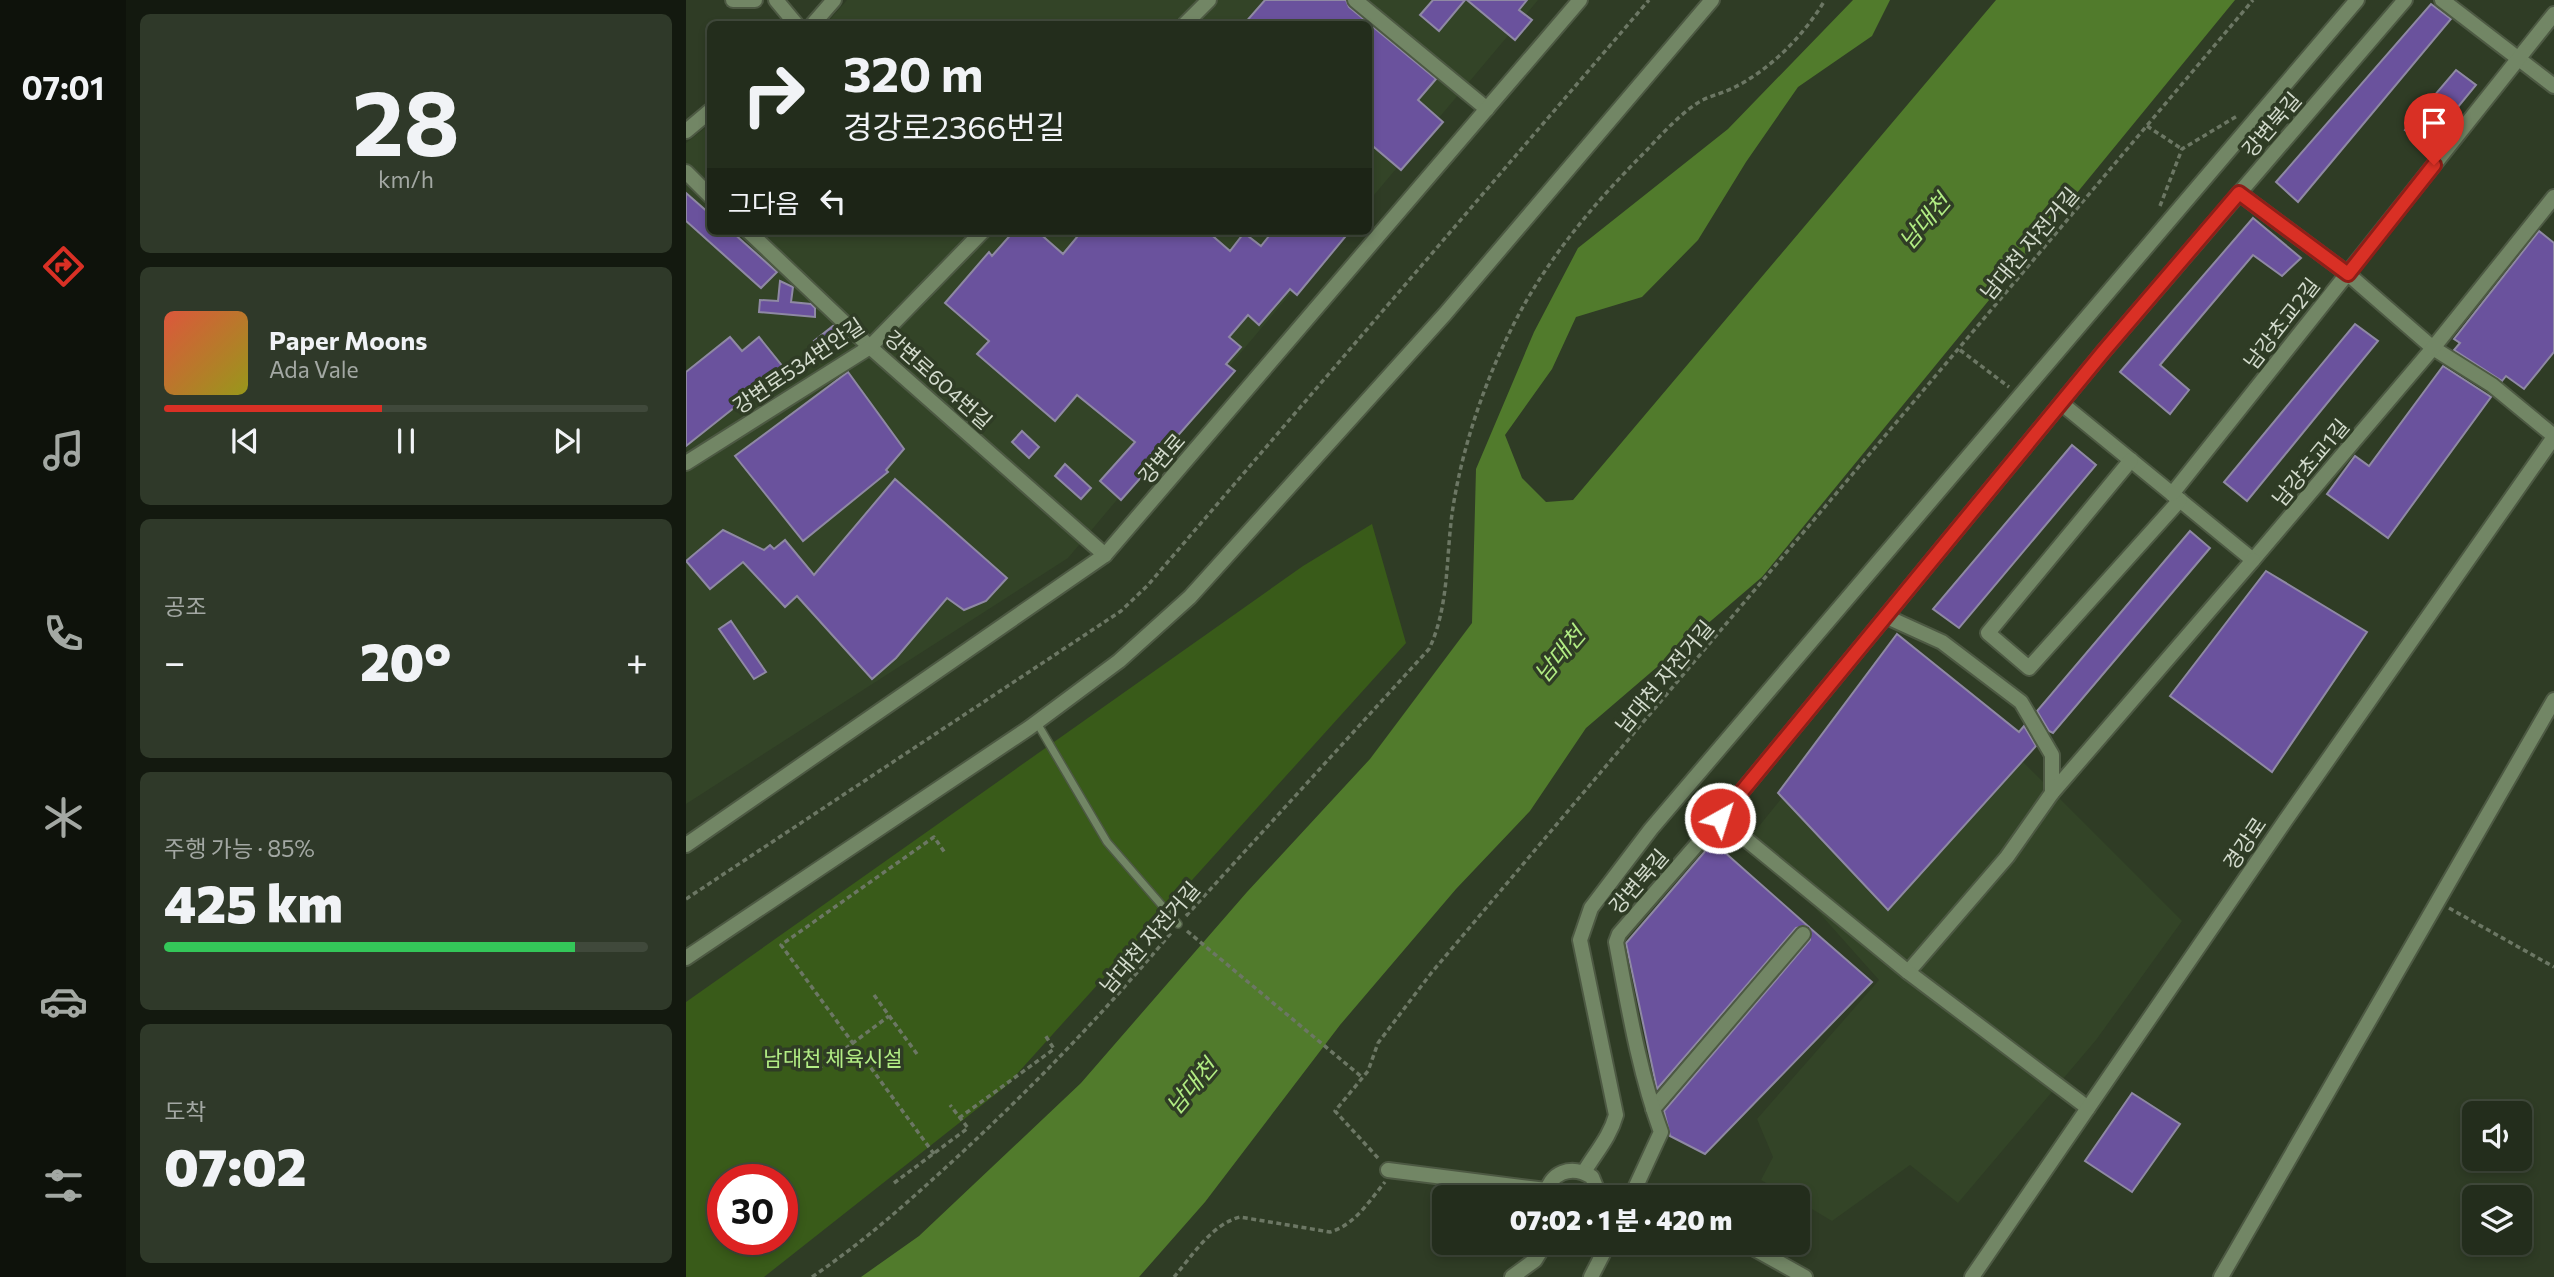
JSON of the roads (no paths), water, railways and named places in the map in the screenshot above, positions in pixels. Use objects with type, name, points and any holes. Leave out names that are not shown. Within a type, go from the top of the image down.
[{"type":"street","points":[[733,0],[755,0]]},
{"type":"street","points":[[776,0],[794,21]]},
{"type":"street","points":[[816,21],[834,0]]},
{"type":"street","points":[[1188,21],[1209,0]]},
{"type":"street","points":[[1355,0],[1487,109]]},
{"type":"street","name":"강변로","points":[[686,845],[1105,555],[1580,0]]},
{"type":"street","points":[[686,958],[1037,723],[1119,661],[1190,597],[1445,314],[1712,0]]},
{"type":"street","points":[[1584,1172],[1597,1150],[1610,1136],[1616,1115],[1580,940],[1591,908],[1651,829],[2357,0]]},
{"type":"street","name":"강변북길","points":[[1637,1185],[1661,1132],[1653,1109],[1616,942],[1619,934],[1720,818],[2061,403],[2405,0]]},
{"type":"street","points":[[2442,0],[2520,57],[2554,86]]},
{"type":"street","name":"남강초교2길","points":[[2131,460],[1988,633],[2029,668],[2176,497],[2554,14]]},
{"type":"street","points":[[686,131],[707,114]]},
{"type":"street","points":[[686,172],[707,192]]},
{"type":"street","points":[[2239,193],[2348,274],[2433,348],[2492,385],[2554,436]]},
{"type":"street","name":"남강초교1길","points":[[1908,971],[2007,857],[2052,793],[2433,348],[2554,197]]},
{"type":"street","name":"강변로604번길","points":[[752,235],[870,347],[1105,555]]},
{"type":"street","name":"강변로534번안길","points":[[686,463],[870,347],[979,235]]},
{"type":"street","points":[[2061,403],[2253,561]]},
{"type":"street","name":"경강로","points":[[1972,1277],[2554,436]]},
{"type":"street","points":[[1887,617],[1942,642],[2021,702],[2052,755],[2052,793]]},
{"type":"street","points":[[2221,1277],[2554,700]]},
{"type":"street","points":[[1720,818],[1908,971],[2088,1108]]},
{"type":"street","points":[[1653,1109],[1803,934]]},
{"type":"street","points":[[1388,1170],[1487,1185]]},
{"type":"street","points":[[1551,1185],[1557,1175],[1575,1170],[1584,1172],[1598,1185]]},
{"type":"street","points":[[1512,1277],[1538,1255]]},
{"type":"street","points":[[1591,1277],[1602,1255]]},
{"type":"street","points":[[1765,1255],[1805,1277]]},
{"type":"lane","points":[[1037,723],[1107,842],[1178,924]]},
{"type":"water","name":"남대천","points":[[1853,0],[1890,0],[1872,36],[1798,87],[1746,162],[1698,240],[1642,297],[1576,317],[1552,369],[1505,435],[1522,478],[1546,502],[1573,500],[1996,0],[2235,0],[1762,577],[1586,728],[1530,811],[1456,889],[1340,1025],[1205,1202],[1139,1277],[861,1277],[919,1236],[1081,1083],[1247,892],[1370,759],[1472,623],[1476,469],[1534,332],[1578,248],[1728,129]]},
{"type":"park label","name":"남대천 체육시설","points":[[833,1057]]}]
